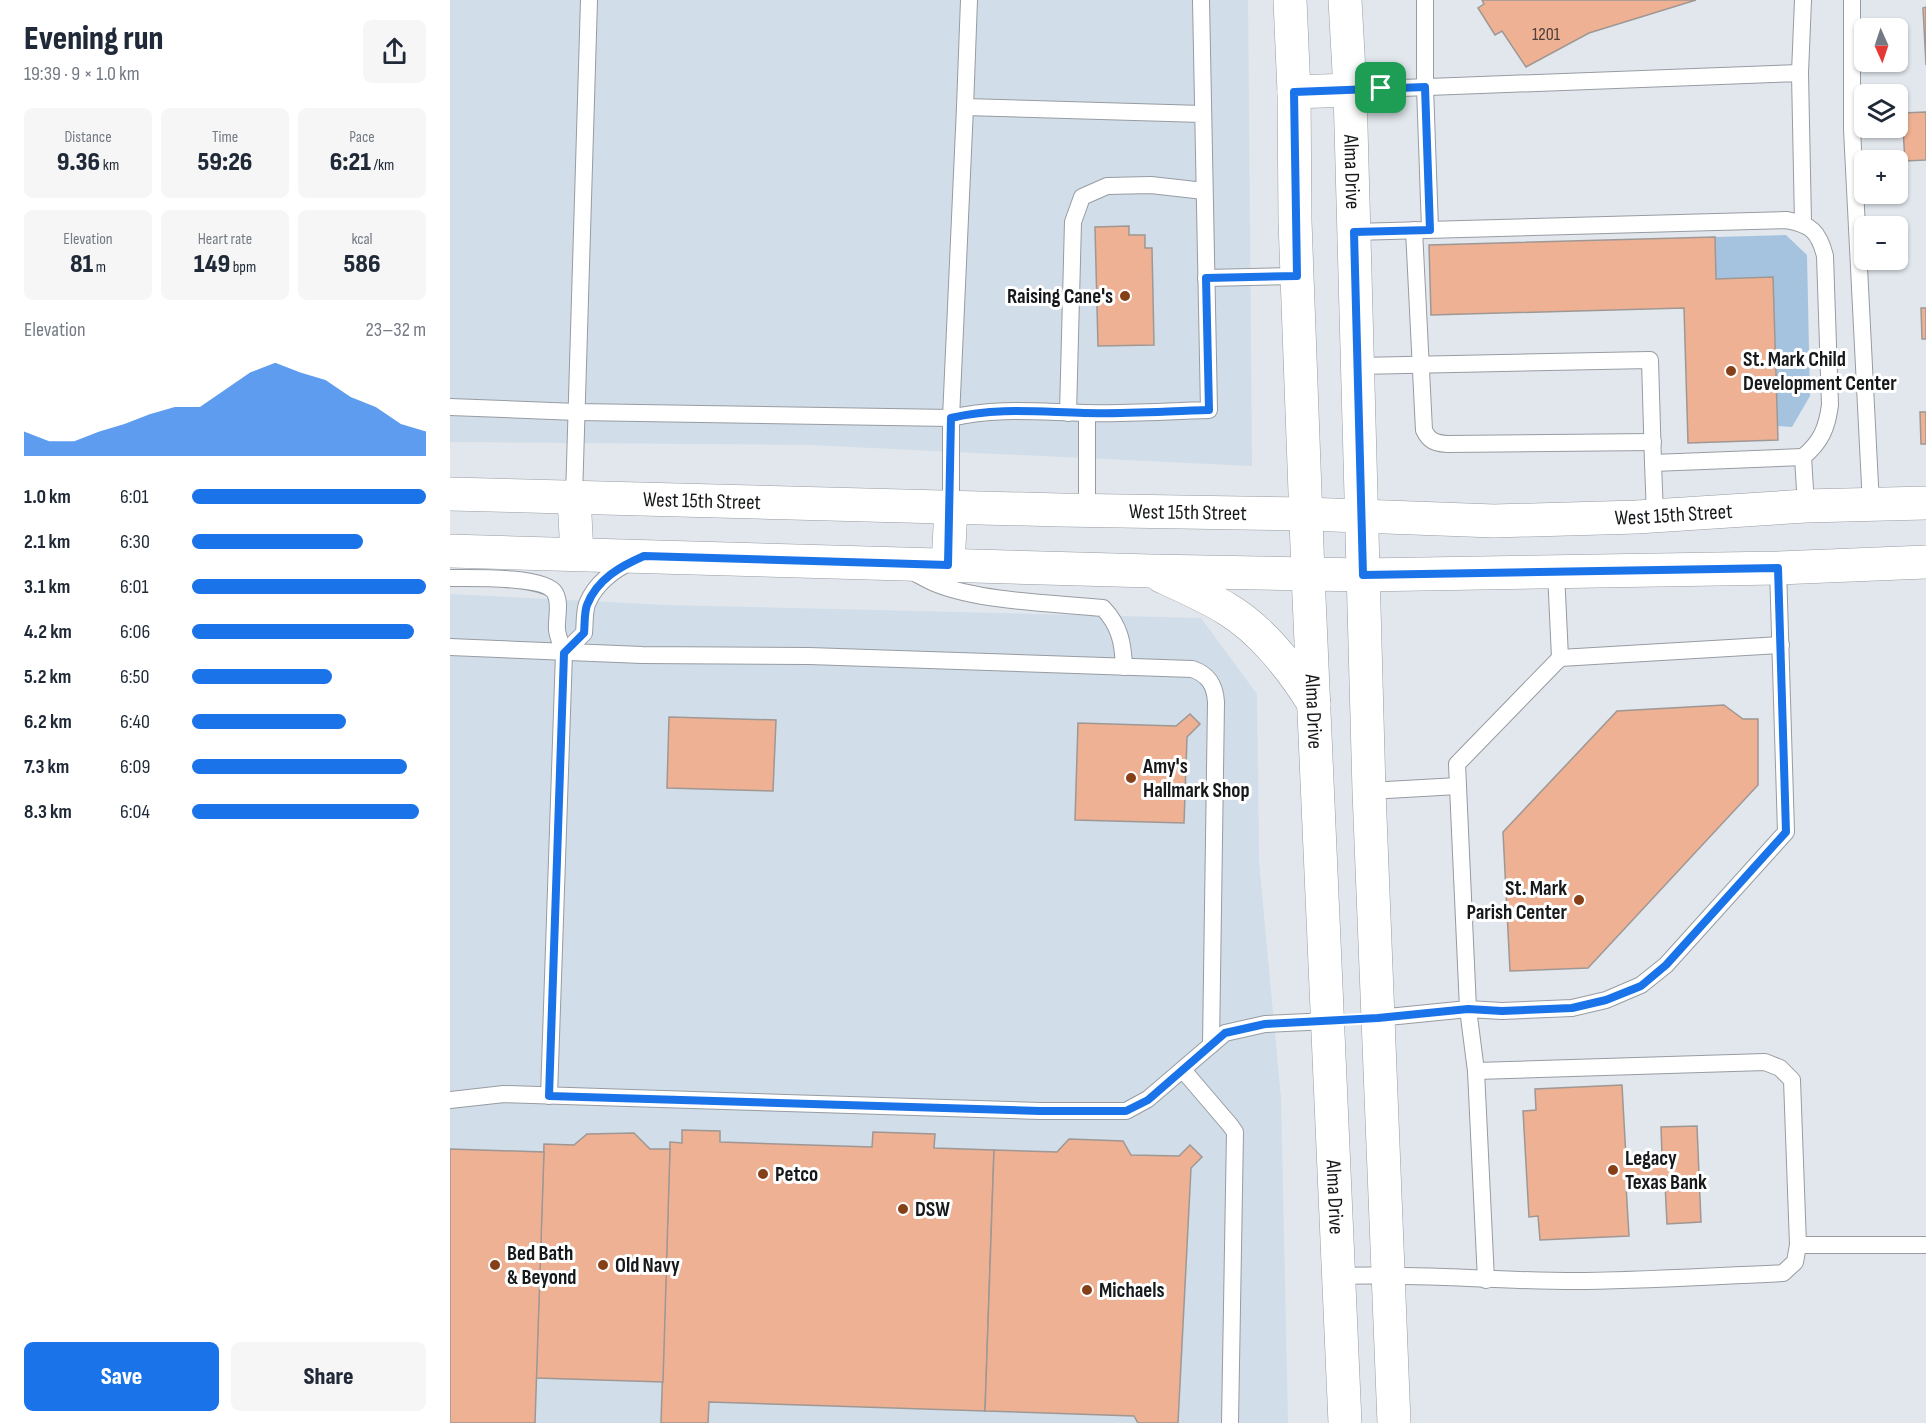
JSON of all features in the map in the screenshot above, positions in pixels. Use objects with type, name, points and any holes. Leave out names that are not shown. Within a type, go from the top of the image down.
[{"type":"main road","name":"Alma Drive","points":[[1290,0],[1308,574],[1345,1423]]},
{"type":"main road","name":"Alma Drive","points":[[1345,0],[1350,90],[1369,791],[1394,1423]]},
{"type":"main road","points":[[1294,92],[1350,90]]},
{"type":"main road","name":"West 15th Street","points":[[450,494],[951,508],[1306,514],[1494,521],[1806,506],[1926,503]]},
{"type":"main road","points":[[574,497],[577,554]]},
{"type":"main road","points":[[948,565],[951,508]]},
{"type":"main road","points":[[450,551],[1363,575],[1778,568],[1926,562]]},
{"type":"main road","points":[[1151,571],[1212,600],[1246,622],[1290,668],[1314,704]]},
{"type":"main road","points":[[1329,1021],[1378,1018]]},
{"type":"lane","points":[[574,497],[589,0]]},
{"type":"lane","points":[[951,508],[951,418],[969,0]]},
{"type":"lane","points":[[450,406],[577,412],[951,418],[976,412],[1010,410],[1087,413],[1209,410],[1201,0]]},
{"type":"lane","points":[[1425,0],[1421,365],[1424,429],[1427,437],[1436,443],[1653,442]]},
{"type":"lane","points":[[1803,0],[1800,73],[1803,223]]},
{"type":"lane","points":[[1852,0],[1852,129],[1871,505]]},
{"type":"lane","points":[[1350,90],[1800,73]]},
{"type":"lane","points":[[965,107],[1203,114]]},
{"type":"lane","points":[[1068,412],[1073,222],[1082,196],[1107,186],[1151,185],[1204,191]]},
{"type":"lane","points":[[1354,232],[1786,220],[1803,223],[1822,243],[1825,256],[1830,405],[1827,424],[1821,438],[1803,458],[1806,506]]},
{"type":"lane","points":[[1206,278],[1297,276]]},
{"type":"lane","points":[[1358,366],[1650,360],[1655,515]]},
{"type":"lane","points":[[1087,413],[1087,511]]},
{"type":"lane","points":[[1653,464],[1803,458]]},
{"type":"lane","points":[[564,653],[584,633],[587,604],[598,587],[621,566],[644,556]]},
{"type":"lane","points":[[896,563],[938,584],[961,591],[1103,608],[1119,631],[1123,645],[1124,667]]},
{"type":"lane","points":[[1378,1018],[1468,1009],[1502,1011],[1572,1008],[1606,1000],[1641,986],[1666,965],[1786,832],[1778,568]]},
{"type":"lane","points":[[1556,572],[1560,658]]},
{"type":"lane","points":[[450,578],[522,580],[549,586],[558,602],[557,631],[564,653],[549,1096]]},
{"type":"lane","points":[[1486,1280],[1476,1071],[1468,1009],[1457,764],[1560,658],[1781,645]]},
{"type":"lane","points":[[450,647],[564,653],[809,656],[1192,669],[1202,672],[1215,692],[1211,1045]]},
{"type":"lane","points":[[1369,791],[1458,786]]},
{"type":"lane","points":[[450,1100],[504,1094],[1040,1111],[1126,1111],[1148,1100],[1225,1033],[1265,1024],[1329,1021]]},
{"type":"lane","points":[[1339,1276],[1389,1274],[1486,1280],[1586,1281],[1783,1273],[1795,1262],[1798,1245],[1792,1080],[1780,1068],[1765,1062],[1476,1071]]},
{"type":"lane","points":[[1183,1070],[1234,1132],[1230,1423]]},
{"type":"lane","points":[[1798,1245],[1926,1245]]},
{"type":"shaded area","points":[[450,0],[1248,0],[1252,466],[810,445],[450,442]]},
{"type":"shaded area","points":[[1786,235],[1807,255],[1810,396],[1792,427],[1777,426],[1773,277],[1716,279],[1715,237]]},
{"type":"shaded area","points":[[450,594],[667,605],[1201,618],[1257,694],[1259,862],[1281,1098],[1288,1423],[450,1423]]},
{"type":"building","points":[[1482,0],[1696,0],[1589,33],[1526,67],[1502,31],[1495,35],[1478,8],[1484,4]]},
{"type":"building","points":[[1926,7],[1926,65],[1923,8]]},
{"type":"building","points":[[1926,112],[1926,160],[1908,161],[1908,150],[1904,150],[1904,138],[1908,138],[1908,113]]},
{"type":"building","name":"Raising Cane's","points":[[1129,226],[1129,235],[1145,235],[1145,248],[1152,248],[1154,345],[1098,346],[1095,227]]},
{"type":"building","name":"St. Mark Child Development Center","points":[[1715,237],[1716,279],[1773,277],[1778,440],[1688,443],[1684,308],[1431,315],[1429,245]]},
{"type":"building","points":[[1921,308],[1926,308],[1926,339],[1922,339]]},
{"type":"building","points":[[1920,412],[1926,412],[1926,444],[1921,444]]},
{"type":"building","name":"St. Mark Parish Center","points":[[1724,705],[1743,719],[1758,719],[1758,785],[1588,968],[1510,971],[1503,832],[1617,711]]},
{"type":"building","name":"Amy's Hallmark Shop","points":[[1190,714],[1200,724],[1187,737],[1184,823],[1075,820],[1078,723],[1176,726]]},
{"type":"building","points":[[669,717],[776,720],[773,791],[667,788]]},
{"type":"building","name":"Legacy Texas Bank","points":[[1622,1085],[1626,1158],[1662,1156],[1661,1127],[1697,1126],[1701,1222],[1667,1224],[1665,1183],[1626,1185],[1629,1236],[1540,1240],[1538,1216],[1529,1217],[1523,1111],[1536,1110],[1535,1089]]},
{"type":"building","points":[[682,1130],[720,1131],[720,1142],[872,1147],[873,1132],[935,1134],[934,1148],[994,1150],[985,1411],[709,1402],[708,1423],[661,1423],[670,1142],[682,1143]]},
{"type":"building","name":"Old Navy","points":[[634,1133],[650,1149],[670,1149],[663,1382],[536,1378],[544,1144],[574,1145],[587,1134]]},
{"type":"building","name":"Michaels","points":[[1069,1139],[1123,1141],[1131,1155],[1179,1156],[1190,1145],[1202,1157],[1191,1168],[1178,1423],[1138,1423],[1134,1416],[985,1411],[994,1150],[1057,1152]]},
{"type":"building","name":"Bed Bath & Beyond","points":[[450,1149],[544,1152],[535,1423],[450,1423]]},
{"type":"place","name":"Raising Cane's","points":[[1125,296]]},
{"type":"place","name":"St. Mark Child Development Center","points":[[1731,371]]},
{"type":"place","name":"Amy's Hallmark Shop","points":[[1131,778]]},
{"type":"place","name":"St. Mark Parish Center","points":[[1579,900]]},
{"type":"place","name":"Legacy Texas Bank","points":[[1613,1170]]},
{"type":"place","name":"Petco","points":[[763,1174]]},
{"type":"place","name":"DSW","points":[[903,1209]]},
{"type":"place","name":"Bed Bath & Beyond","points":[[495,1265]]},
{"type":"place","name":"Old Navy","points":[[603,1265]]},
{"type":"place","name":"Michaels","points":[[1087,1290]]},
{"type":"route","points":[[1425,87],[1430,230],[1354,232],[1363,575],[1778,568],[1786,832],[1666,965],[1641,986],[1606,1000],[1572,1008],[1502,1011],[1468,1009],[1378,1018],[1265,1024],[1225,1033],[1148,1100],[1126,1111],[1040,1111],[549,1096],[564,653],[584,633],[585,610],[598,587],[621,566],[644,556],[948,565],[951,508],[951,418],[976,412],[1010,410],[1087,413],[1209,410],[1206,278],[1297,276],[1294,92],[1381,88],[1425,87]]}]
